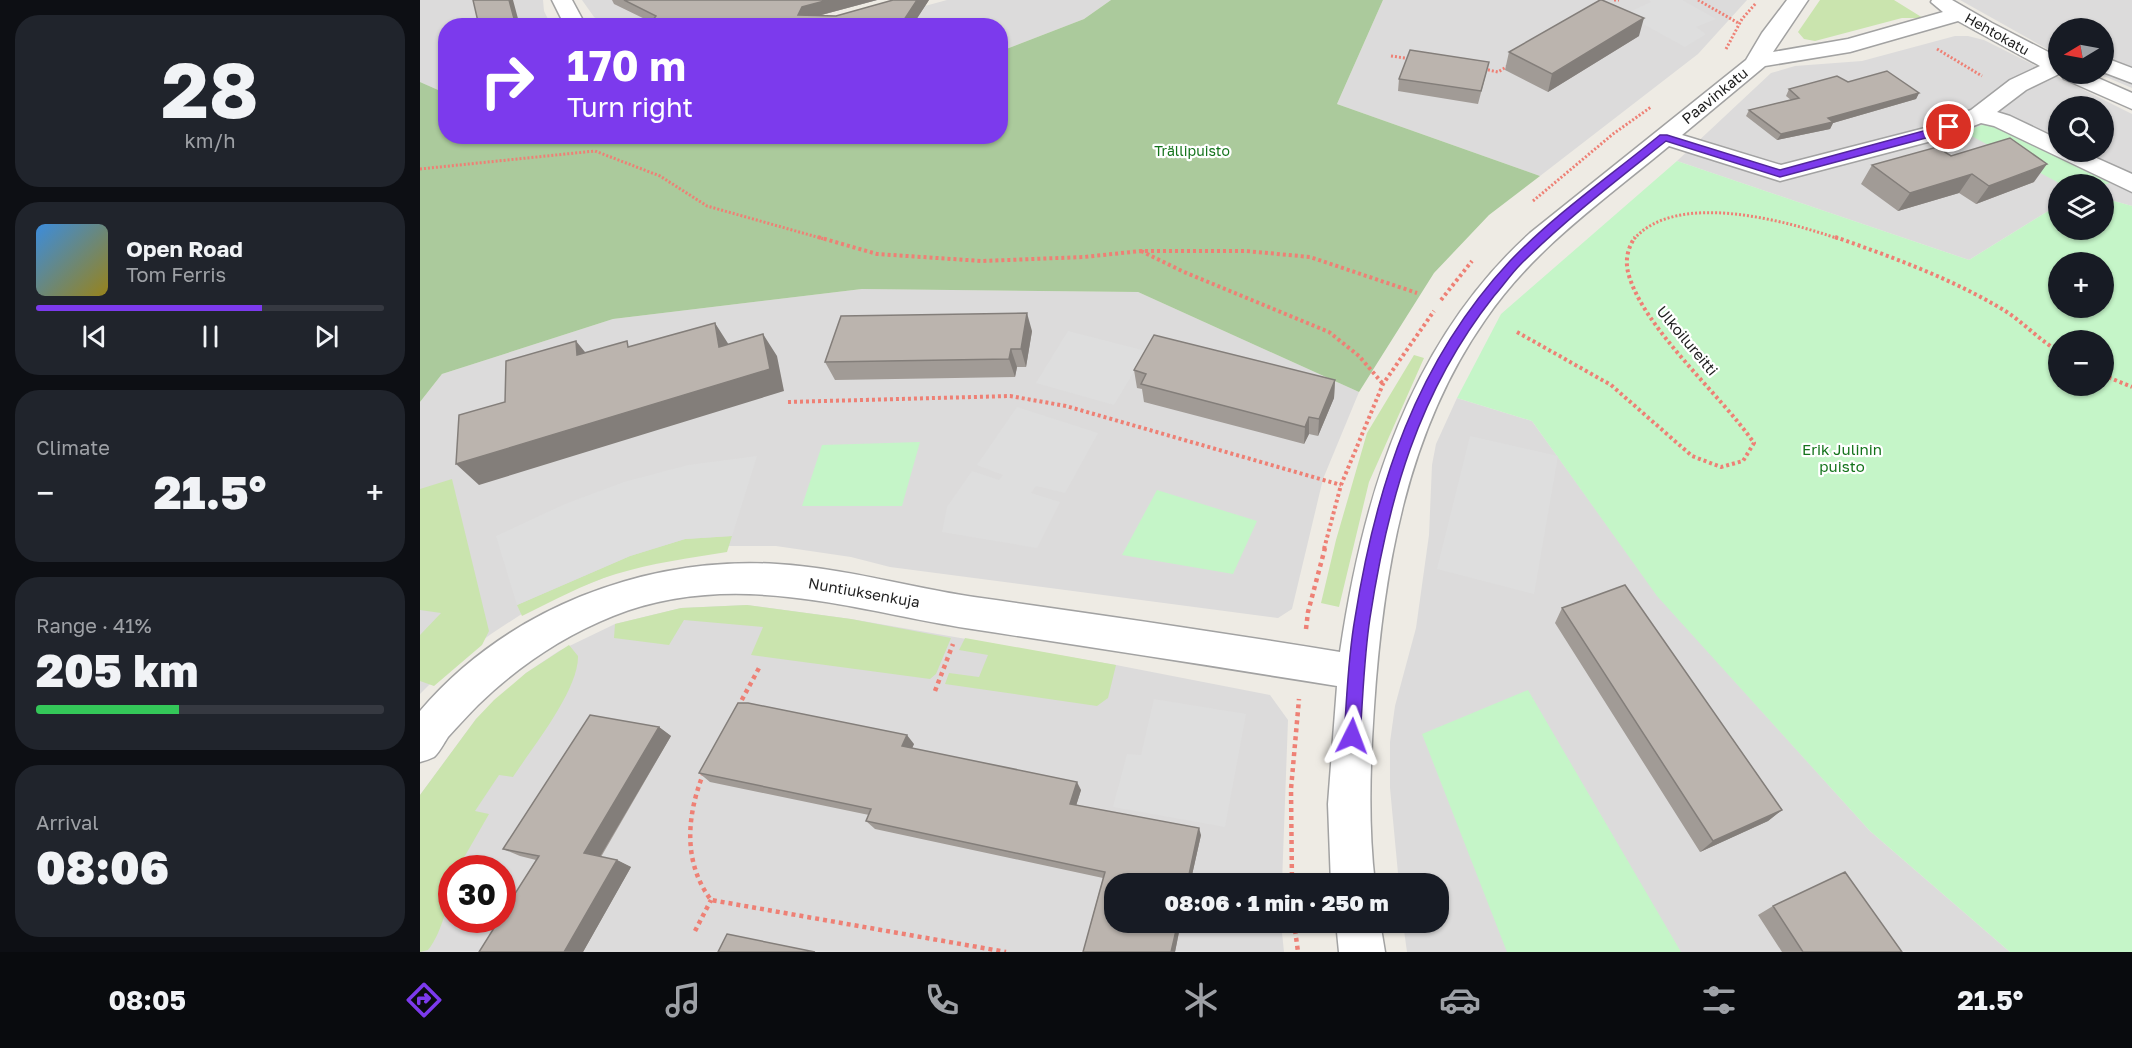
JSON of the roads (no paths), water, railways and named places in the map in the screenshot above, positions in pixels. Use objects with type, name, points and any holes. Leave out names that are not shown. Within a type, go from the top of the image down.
[{"type":"street","points":[[562,0],[571,18]]},
{"type":"street","name":"Paavinkatu","points":[[1352,873],[1348,814],[1356,672],[1371,573],[1395,469],[1409,430],[1449,350],[1468,321],[1515,264],[1556,225],[1757,61],[1773,33],[1798,0]]},
{"type":"street","name":"Hehtokatu","points":[[1938,0],[1966,7],[2048,60]]},
{"type":"street","points":[[1966,7],[2048,39]]},
{"type":"street","name":"Paavinkatu","points":[[1757,61],[1850,45],[1966,7]]},
{"type":"street","points":[[1773,33],[1785,37],[1810,52]]},
{"type":"street","points":[[2114,68],[2132,76]]},
{"type":"street","points":[[1664,137],[1780,173],[1934,133],[1979,114],[2018,85],[2048,71]]},
{"type":"street","points":[[2093,84],[2132,102]]},
{"type":"street","points":[[1979,114],[2002,121],[2048,143]]},
{"type":"street","points":[[2084,162],[2132,184]]},
{"type":"street","name":"Nuntiuksenkuja","points":[[420,743],[446,711],[483,675],[514,651],[571,616],[615,598],[649,588],[712,579],[742,578],[822,584],[959,611],[1142,637],[1356,672]]},
{"type":"street","points":[[1359,933],[1362,952]]},
{"type":"park label","name":"Trällipuisto","points":[[1192,151]]},
{"type":"park label","name":"Erik Julinin puisto","points":[[1842,458]]}]
